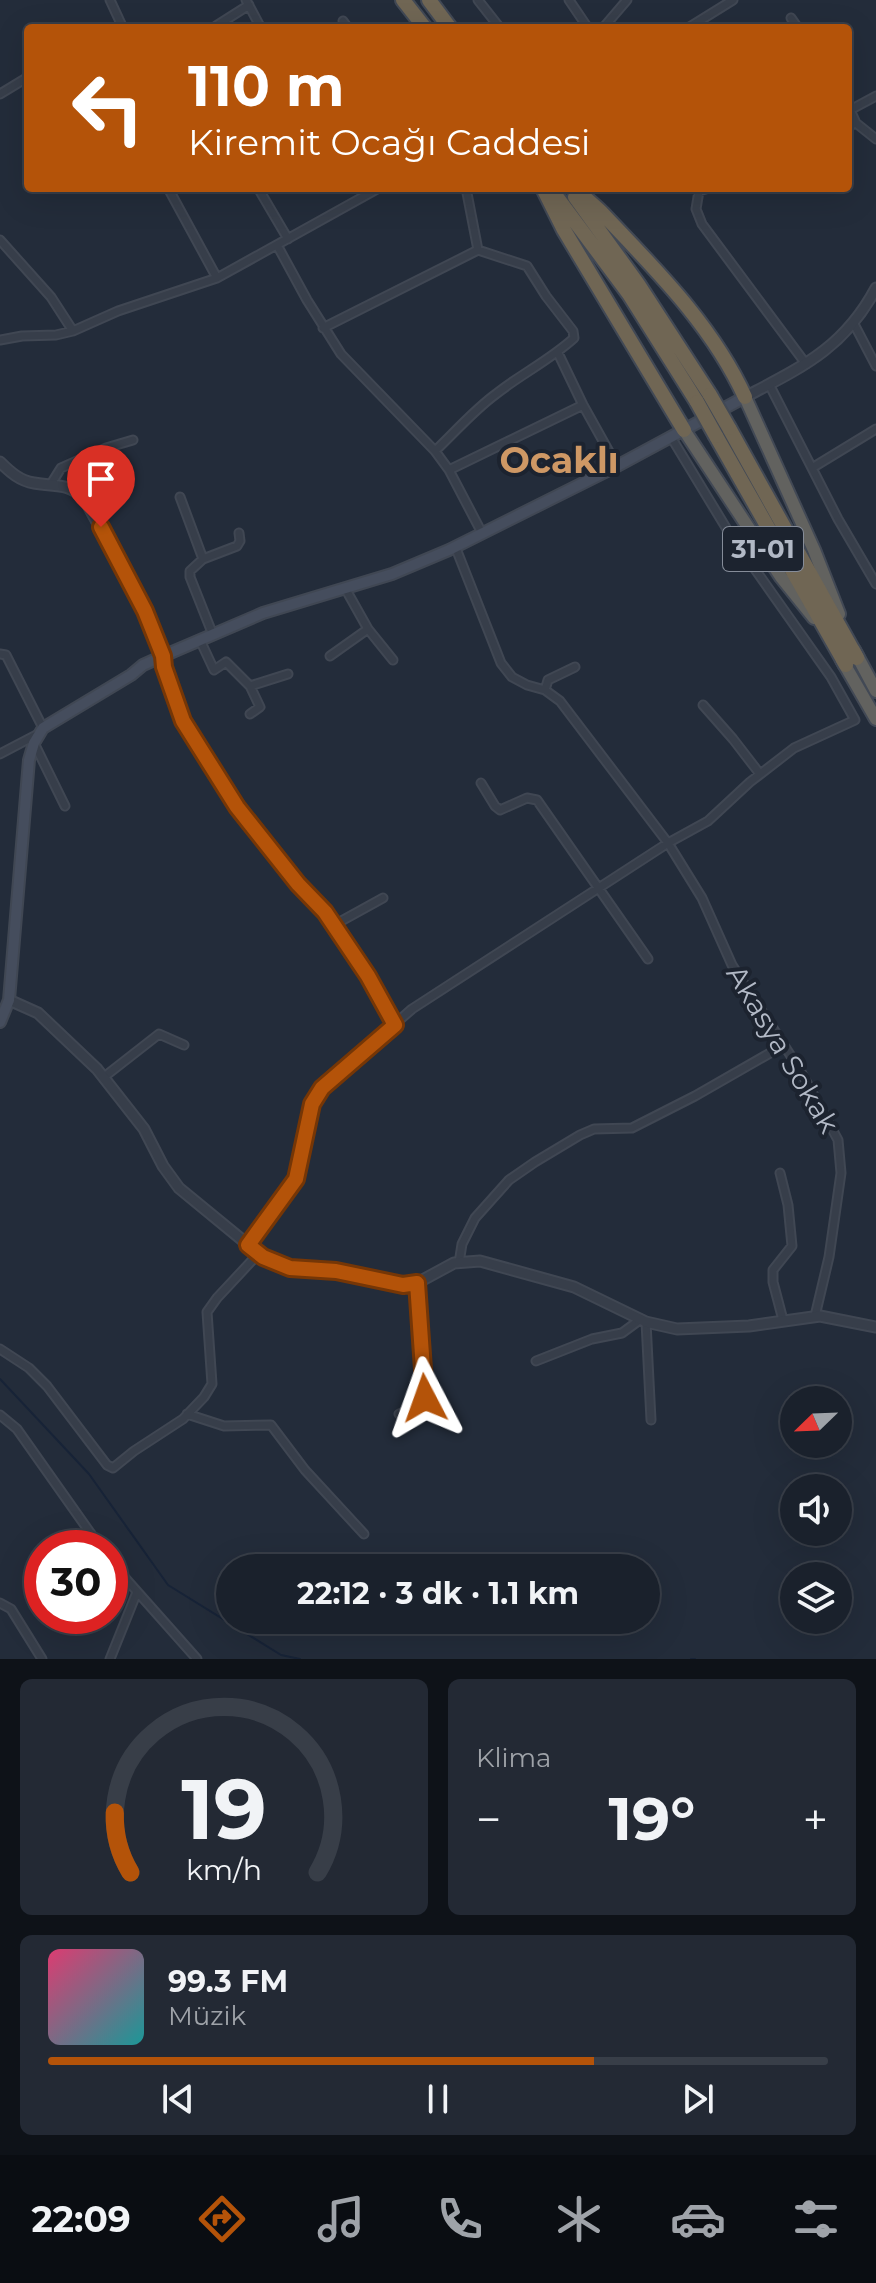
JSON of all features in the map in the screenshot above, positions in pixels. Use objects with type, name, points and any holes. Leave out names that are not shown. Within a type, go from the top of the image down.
[{"type":"highway","points":[[403,0],[422,24]]},
{"type":"highway","points":[[429,0],[447,24]]},
{"type":"highway","points":[[545,192],[677,434]]},
{"type":"highway","points":[[554,192],[703,398]]},
{"type":"highway","points":[[572,192],[638,284],[852,662]]},
{"type":"highway","points":[[579,192],[707,330],[733,370],[745,397]]},
{"type":"highway","name":"31-01","points":[[745,397],[814,550],[852,662],[876,719]]},
{"type":"highway","name":"31-01","points":[[677,434],[781,577],[876,691]]},
{"type":"main road","points":[[0,1022],[9,1000],[28,770],[39,735],[143,665],[263,613],[392,574],[455,546],[617,466],[745,397]]},
{"type":"street","points":[[110,0],[118,24]]},
{"type":"street","points":[[478,0],[497,24]]},
{"type":"street","points":[[569,0],[585,24]]},
{"type":"street","points":[[606,24],[627,0]]},
{"type":"street","points":[[694,24],[733,0]]},
{"type":"street","points":[[219,24],[247,2],[259,24]]},
{"type":"street","points":[[791,18],[795,24]]},
{"type":"street","points":[[0,94],[24,79]]},
{"type":"street","points":[[852,109],[876,96]]},
{"type":"street","points":[[852,104],[855,107]]},
{"type":"street","points":[[852,124],[876,139]]},
{"type":"street","points":[[170,192],[217,278]]},
{"type":"street","points":[[260,192],[288,239]]},
{"type":"street","points":[[355,192],[359,198]]},
{"type":"street","points":[[0,340],[73,331],[118,311],[217,278],[371,192]]},
{"type":"street","points":[[467,192],[478,250]]},
{"type":"street","points":[[696,192],[696,209],[702,224],[806,364]]},
{"type":"street","points":[[0,240],[51,297],[73,331]]},
{"type":"street","points":[[277,245],[341,354],[435,451],[449,470],[482,533]]},
{"type":"street","points":[[323,328],[478,250],[527,266],[573,331],[574,338],[558,353],[526,371],[492,397],[435,451]]},
{"type":"street","points":[[745,397],[821,355],[864,311],[876,288]]},
{"type":"street","points":[[853,322],[876,366]]},
{"type":"street","points":[[558,353],[617,466]]},
{"type":"street","points":[[769,384],[838,519],[876,584]]},
{"type":"street","points":[[449,470],[583,405]]},
{"type":"street","points":[[812,468],[876,429]]},
{"type":"street","points":[[248,1245],[296,1179],[312,1104],[322,1088],[412,1009],[668,843],[708,821],[794,748],[855,720],[831,677],[728,531],[677,434]]},
{"type":"street","points":[[51,484],[61,468],[133,440]]},
{"type":"street","points":[[0,462],[13,474],[31,483],[72,488],[84,498],[145,611],[183,721],[229,795],[298,884],[325,912],[368,976],[395,1025]]},
{"type":"street","points":[[180,497],[203,559]]},
{"type":"street","points":[[213,635],[190,571],[203,559],[237,546],[239,533]]},
{"type":"street","name":"Akasya Sokak","points":[[455,546],[501,663],[512,677],[545,690],[560,701],[668,843],[702,898],[732,965],[800,1070],[838,1140],[841,1173],[829,1257],[815,1316]]},
{"type":"street","points":[[345,588],[368,629],[393,660]]},
{"type":"street","points":[[330,656],[368,629]]},
{"type":"street","points":[[200,640],[214,670],[226,662],[250,686],[260,707],[250,714]]},
{"type":"street","points":[[0,654],[6,655],[65,806]]},
{"type":"street","points":[[545,690],[548,680],[575,667]]},
{"type":"street","points":[[250,686],[288,674]]},
{"type":"street","points":[[703,705],[760,774]]},
{"type":"street","points":[[0,754],[39,735]]},
{"type":"street","points":[[481,783],[500,810],[527,798],[537,800],[648,959]]},
{"type":"street","points":[[334,925],[383,898]]},
{"type":"street","points":[[9,1000],[38,1013],[104,1077],[144,1129],[163,1166],[179,1188],[259,1253],[290,1268],[336,1271],[403,1285],[417,1283],[454,1263],[480,1261],[574,1287],[643,1320],[677,1329],[749,1326],[815,1316],[876,1327]]},
{"type":"street","points":[[104,1077],[159,1034],[184,1045]]},
{"type":"street","points":[[459,1263],[462,1244],[475,1218],[509,1180],[535,1162],[594,1129],[632,1128],[784,1045]]},
{"type":"street","points":[[780,1173],[788,1205],[792,1246],[773,1270],[783,1320]]},
{"type":"street","points":[[0,1349],[29,1368],[47,1386],[107,1465],[113,1468],[165,1432],[204,1397],[212,1384],[207,1312],[259,1253]]},
{"type":"street","points":[[399,1414],[421,1405],[425,1398],[417,1283]]},
{"type":"street","points":[[536,1361],[592,1339],[622,1333],[643,1320]]},
{"type":"street","points":[[643,1320],[651,1420]]},
{"type":"street","points":[[187,1414],[224,1426],[271,1425],[305,1470],[364,1534]]},
{"type":"street","points":[[0,1415],[17,1429],[88,1530]]},
{"type":"street","points":[[128,1582],[197,1659]]},
{"type":"street","points":[[110,1659],[137,1592]]},
{"type":"street","points":[[0,1603],[11,1609],[42,1659]]},
{"type":"waterway","points":[[0,1379],[89,1474],[168,1585],[281,1655],[300,1659]]},
{"type":"district","name":"Ocaklı","points":[[559,460]]},
{"type":"route","points":[[101,527],[145,611],[183,721],[237,807],[298,884],[325,912],[368,976],[395,1025],[322,1088],[312,1104],[296,1179],[248,1245],[263,1257],[290,1268],[336,1271],[403,1285],[417,1283],[425,1398]]}]
